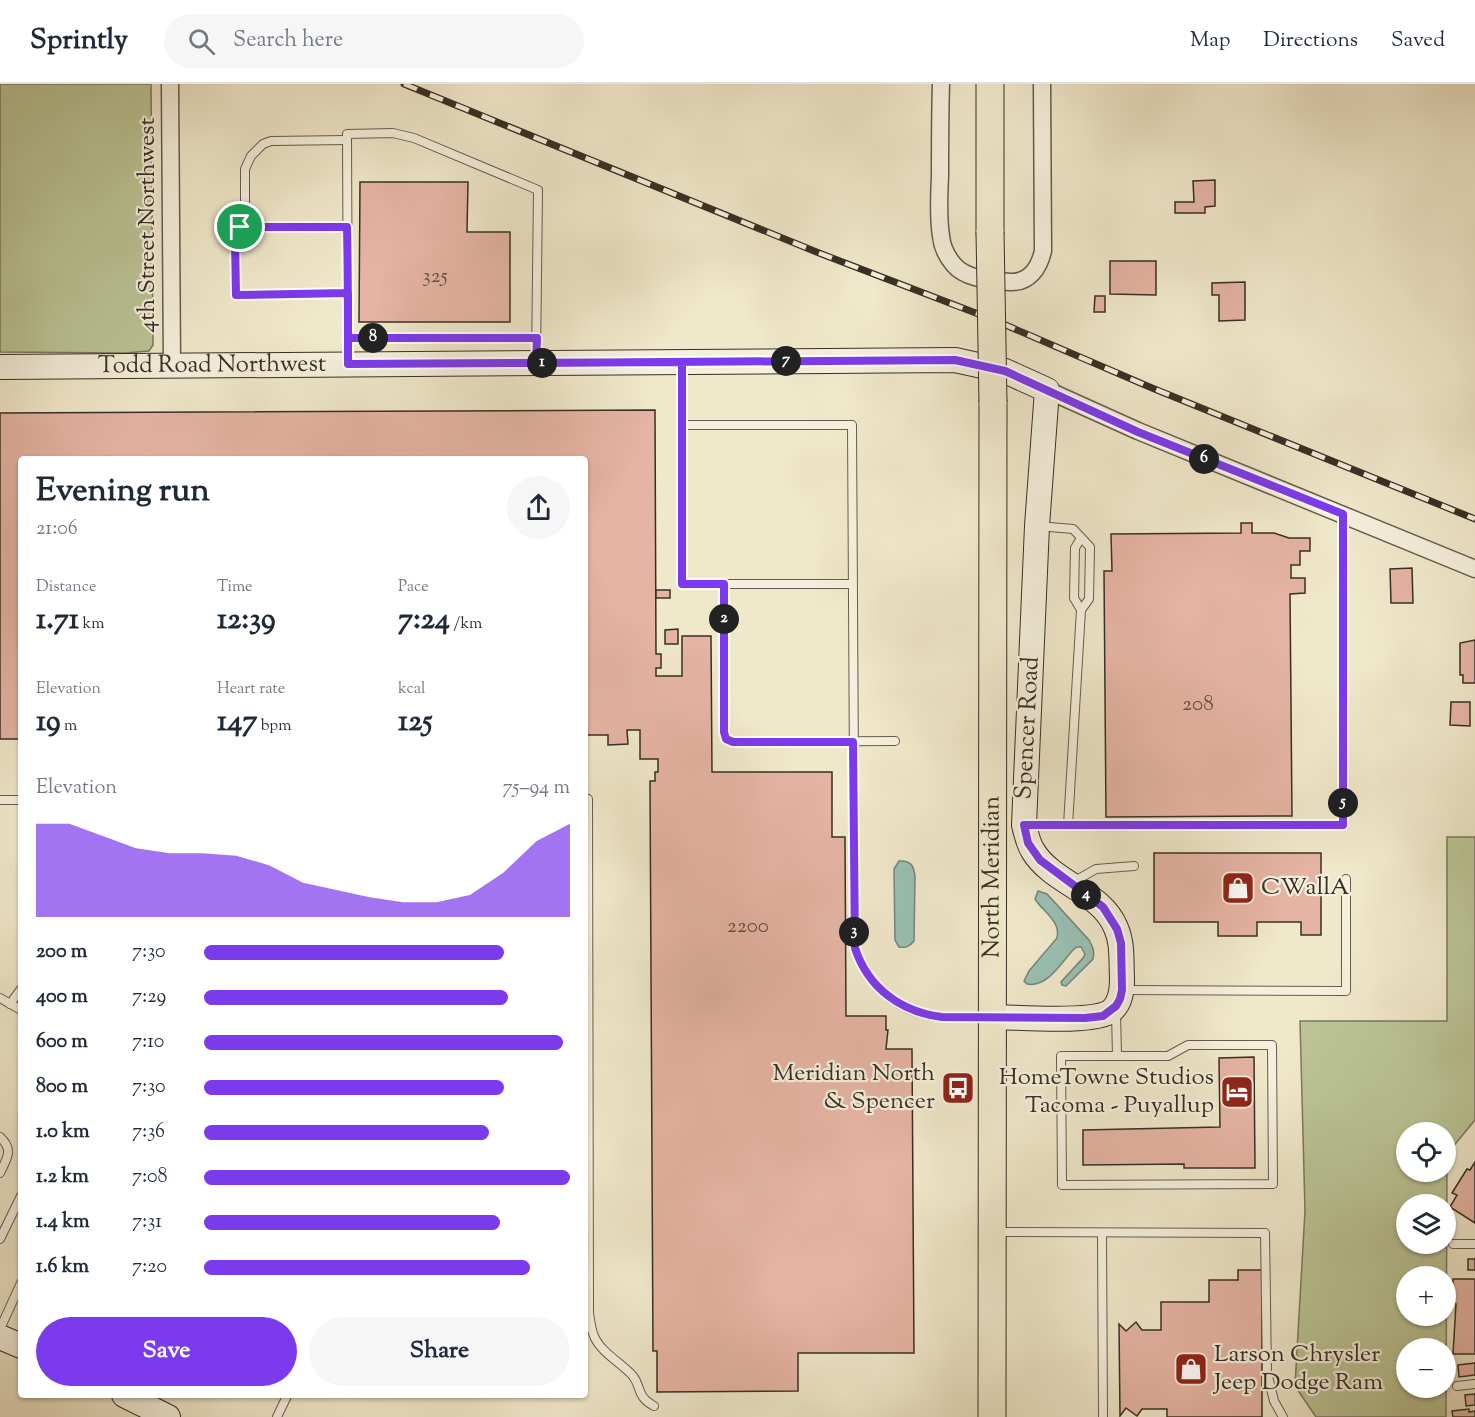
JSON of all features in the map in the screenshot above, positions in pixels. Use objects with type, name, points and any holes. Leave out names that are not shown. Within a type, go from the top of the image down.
[{"type":"main road","name":"North Meridian","points":[[990,84],[993,402],[992,1417]]},
{"type":"street","name":"4th Street Northwest","points":[[170,84],[172,365]]},
{"type":"street","points":[[941,84],[939,189],[941,235],[944,249],[955,267],[964,273],[974,277],[1014,282],[1025,280],[1031,275],[1041,260],[1043,251],[1042,84]]},
{"type":"street","name":"Todd Road Northwest","points":[[0,367],[955,360],[997,369],[1047,390]]},
{"type":"street","points":[[1047,390],[1138,432],[1475,569]]},
{"type":"street","name":"Spencer Road","points":[[1047,390],[1037,526],[1024,825],[1028,843],[1041,861],[1103,907],[1113,922],[1121,943],[1119,998]]},
{"type":"street","points":[[992,1017],[1085,1018],[1103,1016],[1119,998]]},
{"type":"street","points":[[0,1337],[18,1346]]},
{"type":"street","points":[[133,1398],[168,1417]]},
{"type":"lane","points":[[348,364],[347,134],[393,133],[404,135],[538,190],[536,363]]},
{"type":"lane","points":[[347,140],[271,141],[256,149],[245,169],[245,220],[235,239],[236,295],[348,293]]},
{"type":"lane","points":[[240,227],[347,227]]},
{"type":"lane","points":[[348,338],[537,338]]},
{"type":"lane","points":[[682,362],[682,584],[852,584]]},
{"type":"lane","points":[[682,425],[852,425],[854,940],[859,961],[871,980],[908,1009],[942,1017],[992,1017]]},
{"type":"lane","points":[[1024,825],[1343,825],[1343,514]]},
{"type":"lane","points":[[1037,526],[1068,528],[1079,533],[1090,547],[1089,599],[1081,610],[1068,825]]},
{"type":"lane","points":[[1081,538],[1075,548],[1074,598],[1081,610]]},
{"type":"lane","points":[[724,584],[724,732],[726,739],[733,742],[895,741]]},
{"type":"lane","points":[[0,800],[18,800]]},
{"type":"lane","points":[[1070,883],[1096,869],[1134,866]]},
{"type":"lane","points":[[1117,1056],[1119,998],[1346,991],[1346,879]]},
{"type":"lane","points":[[10,1004],[18,993]]},
{"type":"lane","points":[[0,998],[18,1009]]},
{"type":"lane","points":[[1188,1045],[1272,1045],[1273,1184],[1062,1185],[1061,1056],[1117,1056],[1168,1056],[1188,1045]]},
{"type":"lane","points":[[0,1137],[9,1150],[0,1173]]},
{"type":"lane","points":[[0,1239],[18,1202]]},
{"type":"lane","points":[[992,1233],[1265,1233],[1267,1372],[1275,1401],[1283,1417]]},
{"type":"lane","points":[[1102,1233],[1103,1417]]},
{"type":"lane","points":[[1456,1244],[1475,1244]]},
{"type":"lane","points":[[0,1329],[18,1290]]},
{"type":"lane","points":[[588,1300],[594,1336],[606,1351],[635,1378],[639,1392],[654,1406]]},
{"type":"lane","points":[[1457,1386],[1475,1384]]},
{"type":"lane","points":[[277,1417],[286,1398]]},
{"type":"green space","points":[[0,84],[151,84],[153,345],[149,351],[125,353],[0,352]]},
{"type":"green space","points":[[1447,837],[1475,837],[1475,1120],[1456,1143],[1456,1122],[1396,1122],[1396,1182],[1447,1182],[1447,1194],[1396,1194],[1396,1254],[1447,1254],[1447,1266],[1396,1266],[1396,1326],[1446,1326],[1446,1338],[1396,1338],[1396,1398],[1446,1398],[1446,1417],[1316,1417],[1295,1386],[1305,1211],[1300,1021],[1447,1021]]},
{"type":"water","points":[[899,861],[911,864],[915,877],[914,941],[904,947],[899,947],[895,940],[894,869]]},
{"type":"water","points":[[1038,891],[1047,894],[1089,940],[1093,950],[1093,959],[1066,986],[1061,982],[1085,954],[1081,947],[1073,950],[1053,973],[1041,982],[1027,984],[1024,981],[1029,971],[1057,938],[1058,932],[1054,922],[1035,899]]},
{"type":"building","points":[[1215,180],[1215,206],[1205,207],[1205,213],[1175,213],[1175,202],[1194,202],[1193,181]]},
{"type":"building","points":[[360,182],[468,182],[467,232],[510,232],[510,322],[359,322]]},
{"type":"building","points":[[1110,261],[1156,261],[1156,295],[1110,294]]},
{"type":"building","points":[[1245,282],[1245,320],[1219,321],[1219,295],[1212,295],[1212,283]]},
{"type":"building","points":[[1095,296],[1105,296],[1105,312],[1094,312]]},
{"type":"building","points":[[655,410],[656,654],[661,654],[661,668],[656,668],[656,676],[682,676],[682,636],[711,636],[712,772],[832,772],[832,837],[845,837],[846,1016],[886,1016],[886,1030],[888,1030],[886,1049],[912,1049],[914,1353],[798,1353],[798,1391],[657,1392],[657,1351],[653,1351],[650,781],[655,781],[658,759],[640,759],[640,730],[627,730],[628,744],[608,745],[608,735],[588,735],[588,456],[18,456],[18,739],[0,739],[0,413]]},
{"type":"building","points":[[1241,523],[1252,523],[1252,533],[1274,533],[1289,538],[1310,538],[1310,551],[1300,551],[1300,565],[1291,565],[1291,578],[1305,578],[1305,593],[1290,594],[1292,816],[1106,817],[1104,571],[1112,571],[1111,534],[1241,533]]},
{"type":"building","points":[[1412,568],[1413,603],[1391,603],[1390,569]]},
{"type":"building","points":[[656,590],[670,590],[670,598],[656,598]]},
{"type":"building","points":[[678,629],[678,644],[665,644],[665,630]]},
{"type":"building","points":[[1475,640],[1475,683],[1463,683],[1463,675],[1460,675],[1460,643]]},
{"type":"building","points":[[1451,702],[1470,702],[1470,726],[1450,725]]},
{"type":"building","name":"CWallA","points":[[1154,853],[1321,853],[1321,935],[1301,935],[1301,922],[1257,922],[1257,936],[1218,936],[1218,922],[1154,922]]},
{"type":"building","name":"HomeTowne Studios Tacoma - Puyallup","points":[[1254,1057],[1255,1168],[1184,1168],[1184,1164],[1083,1165],[1083,1130],[1220,1127],[1219,1058]]},
{"type":"building","points":[[1475,1162],[1475,1223],[1456,1211],[1457,1195],[1452,1193],[1467,1169],[1470,1170]]},
{"type":"building","points":[[1468,1259],[1475,1259],[1475,1270],[1468,1270]]},
{"type":"building","name":"Larson Chrysler Jeep Dodge Ram","points":[[1238,1270],[1262,1270],[1262,1417],[1167,1417],[1167,1409],[1142,1409],[1137,1416],[1126,1408],[1120,1416],[1119,1324],[1126,1331],[1136,1322],[1142,1330],[1161,1330],[1161,1302],[1209,1302],[1209,1280],[1238,1280]]},
{"type":"building","points":[[1456,1279],[1475,1279],[1475,1354],[1456,1354],[1456,1338],[1454,1338]]},
{"type":"building","points":[[1475,1363],[1475,1375],[1459,1377],[1458,1365]]},
{"type":"building","points":[[1475,1394],[1475,1405],[1466,1406],[1465,1395]]},
{"type":"building","points":[[1469,1409],[1469,1412],[1475,1411],[1475,1417],[1453,1417],[1452,1411]]},
{"type":"railway","points":[[404,84],[819,253],[994,320],[1152,388],[1475,519]]},
{"type":"place","name":"CWallA","points":[[1238,888]]},
{"type":"place","name":"Meridian North & Spencer","points":[[958,1088]]},
{"type":"place","name":"HomeTowne Studios Tacoma - Puyallup","points":[[1237,1092]]},
{"type":"place","name":"Larson Chrysler Jeep Dodge Ram","points":[[1191,1369]]},
{"type":"route","points":[[240,227],[235,239],[236,295],[348,293],[348,338],[537,338],[536,363],[955,360],[1005,371],[1138,432],[1343,514],[1343,825],[1024,825],[1028,843],[1040,860],[1103,907],[1117,929],[1121,943],[1122,990],[1116,1006],[1103,1016],[1085,1018],[942,1017],[908,1009],[871,980],[859,961],[855,948],[853,742],[733,742],[726,739],[724,732],[724,584],[682,584],[682,362],[536,363],[348,364],[348,338],[348,293],[347,227],[240,227]]}]
